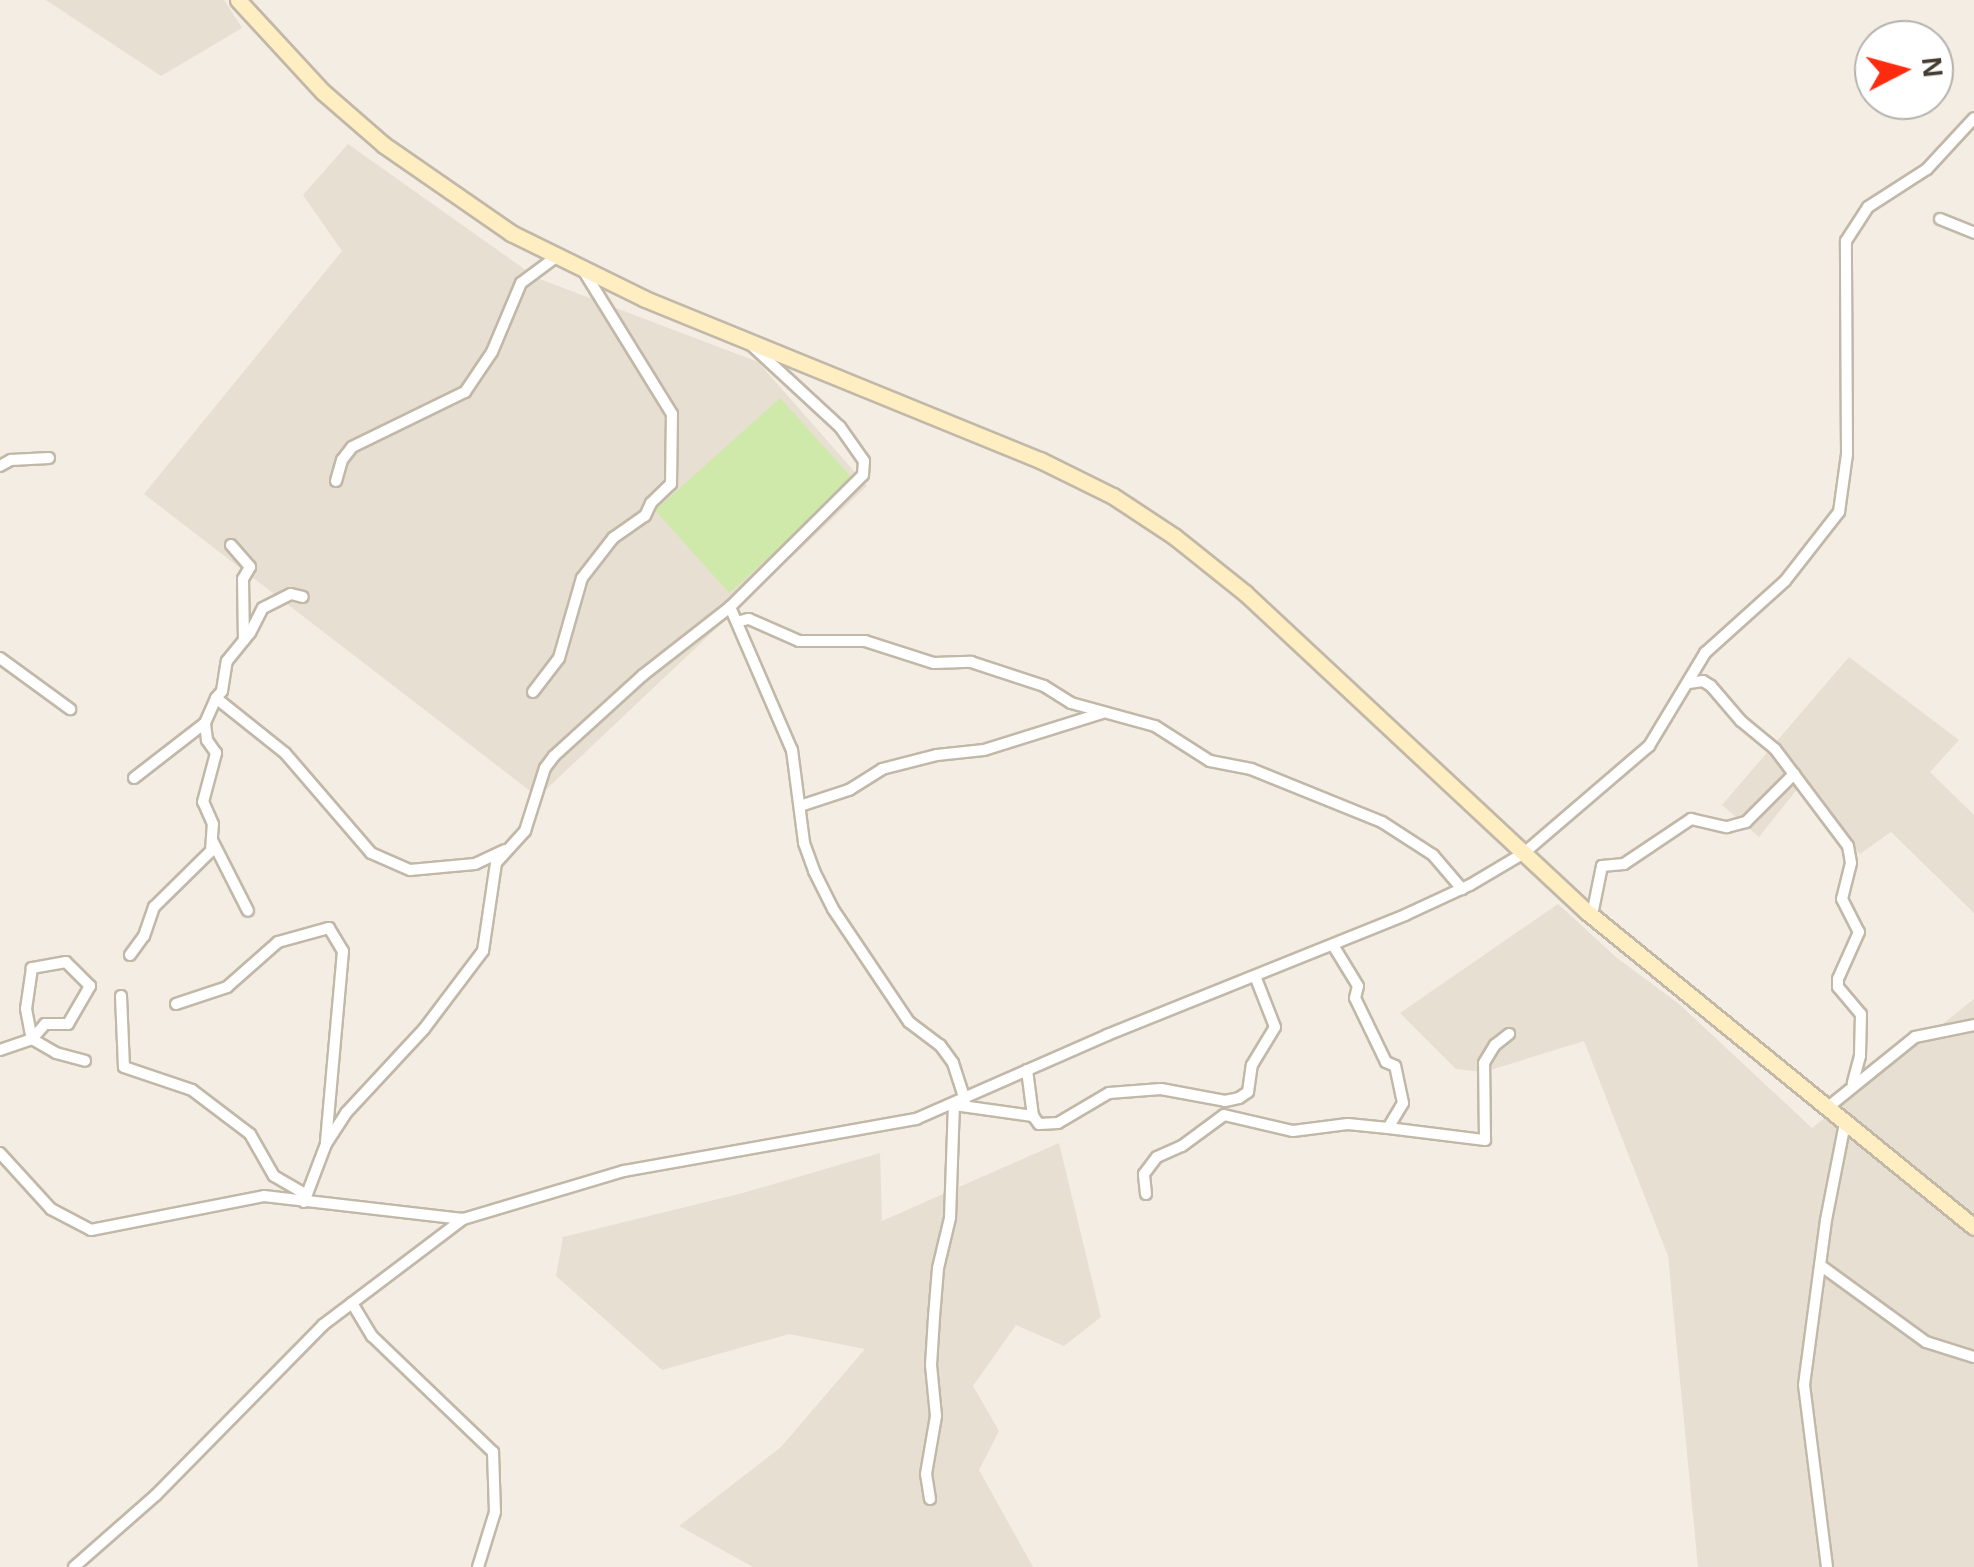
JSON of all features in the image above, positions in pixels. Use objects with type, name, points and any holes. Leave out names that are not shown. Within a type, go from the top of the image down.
[{"type":"main road","points":[[238,0],[323,92],[384,144],[446,192],[556,257],[586,274],[1040,460],[1149,519],[1245,593],[1592,915],[1974,1227]]},
{"type":"street","points":[[74,1567],[156,1495],[281,1365],[352,1303],[464,1219],[624,1171],[794,1138],[871,1130],[959,1103],[1028,1070],[1462,889],[1524,853],[1630,767],[1662,729],[1715,642],[1785,580],[1839,512],[1847,454],[1846,241],[1868,207],[1927,170],[1974,118]]},
{"type":"street","points":[[1940,219],[1974,232]]},
{"type":"street","points":[[336,481],[342,460],[352,448],[465,392],[492,352],[521,283],[556,257]]},
{"type":"street","points":[[533,692],[560,658],[582,578],[613,538],[645,516],[651,503],[671,484],[672,414],[586,274]]},
{"type":"street","points":[[216,698],[285,753],[371,853],[410,870],[475,864],[506,849],[525,831],[545,768],[554,756],[643,675],[730,607],[856,485],[865,467],[840,426],[782,378],[747,340]]},
{"type":"street","points":[[0,466],[11,460],[48,458]]},
{"type":"street","points":[[231,545],[250,568],[243,579],[244,641]]},
{"type":"street","points":[[134,778],[205,722],[222,691],[227,660],[271,601],[292,594],[303,598]]},
{"type":"street","points":[[730,607],[740,621],[792,750],[814,871],[833,909],[909,1022],[940,1046],[953,1063],[959,1103],[952,1201],[934,1316],[931,1365],[936,1416],[926,1474],[930,1499]]},
{"type":"street","points":[[740,621],[750,619],[799,641],[865,641],[934,663],[971,662],[1044,686],[1071,703],[1102,714],[1155,726],[1210,761],[1251,769],[1382,822],[1433,855],[1462,889]]},
{"type":"street","points":[[0,658],[70,708]]},
{"type":"street","points":[[1689,684],[1703,681],[1720,693],[1844,836],[1851,854],[1842,898],[1859,932],[1838,980],[1838,987],[1861,1014],[1860,1056],[1853,1084]]},
{"type":"street","points":[[800,806],[849,790],[882,770],[937,755],[984,750],[1102,714]]},
{"type":"street","points":[[130,954],[144,936],[154,907],[204,863],[213,841],[213,824],[203,802],[216,753],[207,740],[205,722]]},
{"type":"street","points":[[1592,915],[1602,866],[1624,864],[1691,820],[1727,827],[1746,822],[1794,774]]},
{"type":"street","points":[[213,841],[248,911]]},
{"type":"street","points":[[304,1198],[326,1144],[360,1093],[424,1029],[475,964],[486,938],[492,875],[506,849]]},
{"type":"street","points":[[176,1004],[227,987],[278,942],[328,928],[343,950],[326,1144]]},
{"type":"street","points":[[1333,945],[1358,986],[1355,998],[1386,1062],[1395,1066],[1402,1102],[1388,1128]]},
{"type":"street","points":[[0,1050],[32,1039],[44,1024],[68,1024],[90,986],[66,962],[32,968],[26,1009],[32,1039],[56,1054],[85,1061]]},
{"type":"street","points":[[1028,1070],[1033,1116],[1039,1124],[1058,1124],[1109,1093],[1161,1089],[1225,1101],[1239,1098],[1248,1092],[1252,1065],[1275,1027],[1255,976]]},
{"type":"street","points":[[120,996],[124,1067],[192,1090],[250,1134],[274,1176],[304,1198]]},
{"type":"street","points":[[1826,1108],[1915,1037],[1974,1025]]},
{"type":"street","points":[[1146,1194],[1144,1174],[1157,1157],[1182,1146],[1224,1115],[1293,1131],[1348,1124],[1484,1140],[1484,1063],[1495,1044],[1509,1034]]},
{"type":"street","points":[[959,1103],[1033,1116]]},
{"type":"street","points":[[1826,1567],[1804,1385],[1845,1123]]},
{"type":"street","points":[[0,1153],[52,1209],[92,1230],[129,1226],[248,1197],[304,1198],[464,1219]]},
{"type":"street","points":[[1820,1265],[1926,1342],[1974,1357]]},
{"type":"street","points":[[352,1303],[372,1336],[493,1452],[495,1512],[478,1567]]},
{"type":"shaded area","points":[[46,0],[224,0],[242,28],[161,76]]},
{"type":"shaded area","points":[[348,144],[537,278],[758,362],[867,486],[538,797],[144,494],[342,251],[303,195]]},
{"type":"shaded area","points":[[1849,657],[1959,740],[1930,772],[1974,815],[1974,913],[1891,832],[1860,854],[1798,788],[1759,837],[1722,805]]},
{"type":"shaded area","points":[[1558,904],[1617,958],[1679,1004],[1812,1128],[1974,999],[1974,1567],[1698,1567],[1668,1256],[1584,1041],[1484,1072],[1456,1069],[1400,1013]]},
{"type":"shaded area","points":[[1059,1143],[1101,1317],[1064,1346],[1016,1325],[973,1386],[999,1431],[979,1470],[1033,1567],[753,1567],[679,1526],[781,1447],[865,1349],[789,1334],[662,1370],[556,1276],[563,1237],[743,1193],[880,1153],[882,1221]]},
{"type":"green space","points":[[780,398],[854,480],[729,593],[655,510]]}]
